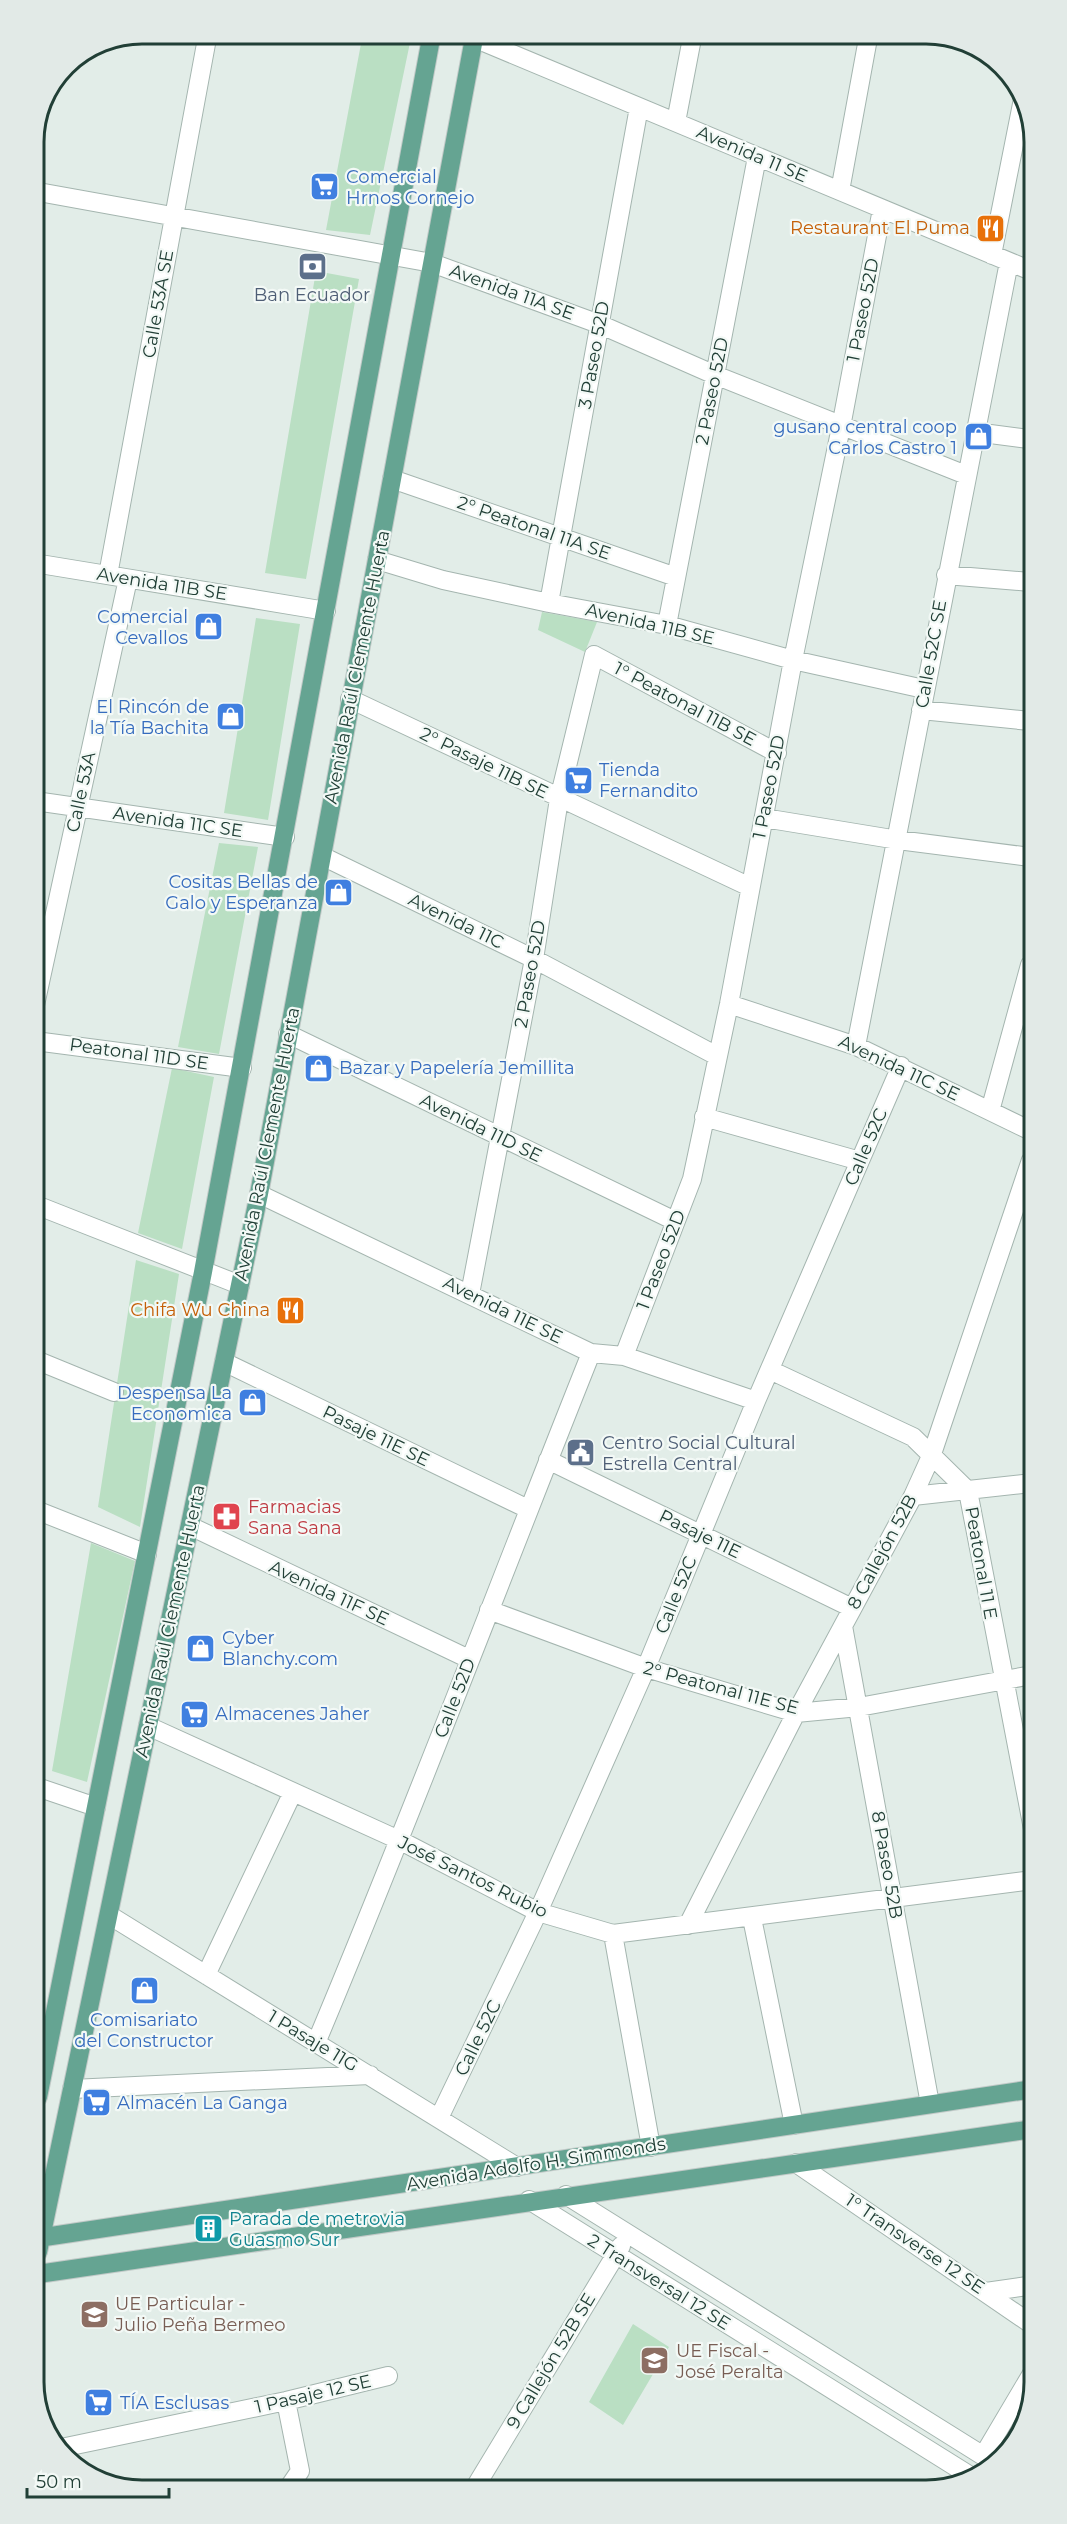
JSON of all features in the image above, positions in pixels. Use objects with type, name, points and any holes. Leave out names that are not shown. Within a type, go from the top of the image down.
[{"type":"main road","name":"Avenida Raúl Clemente Huerta","points":[[44,2032],[96,1807],[204,1272],[430,44]]},
{"type":"main road","name":"Avenida Raúl Clemente Huerta","points":[[44,2220],[259,1194],[473,44]]},
{"type":"main road","name":"Avenida Adolfo H. Simmonds","points":[[44,2242],[517,2167],[1024,2090]]},
{"type":"main road","name":"Avenida Adolfo H. Simmonds","points":[[44,2273],[529,2200],[1024,2130]]},
{"type":"street","name":"Calle 53A SE","points":[[108,575],[206,44]]},
{"type":"street","name":"Avenida 11 SE","points":[[493,44],[1024,268]]},
{"type":"street","points":[[676,122],[691,44]]},
{"type":"street","points":[[840,191],[867,44]]},
{"type":"street","name":"3 Paseo 52D","points":[[549,603],[639,107]]},
{"type":"street","points":[[992,255],[1020,115]]},
{"type":"street","name":"2 Paseo 52D","points":[[667,625],[757,157]]},
{"type":"street","name":"Avenida 11A SE","points":[[44,193],[432,263],[599,324],[841,427],[966,475]]},
{"type":"street","name":"1 Paseo 52D","points":[[624,1356],[692,1179],[729,1004],[793,660],[841,427],[882,209]]},
{"type":"street","name":"Calle 52C SE","points":[[856,1046],[898,840],[946,575],[1009,262]]},
{"type":"street","points":[[975,432],[1024,438]]},
{"type":"street","name":"2° Peatonal 11A SE","points":[[392,479],[676,578]]},
{"type":"street","name":"Avenida 11B SE","points":[[377,560],[443,580],[667,625],[793,660],[924,689]]},
{"type":"street","name":"Avenida 11B SE","points":[[44,565],[326,611]]},
{"type":"street","points":[[946,575],[1024,582]]},
{"type":"street","name":"Calle 53A","points":[[44,963],[128,579]]},
{"type":"street","name":"2 Paseo 52D","points":[[470,1294],[534,959],[559,799],[594,655]]},
{"type":"street","name":"1° Peatonal 11B SE","points":[[594,655],[777,753]]},
{"type":"street","name":"2° Pasaje 11B SE","points":[[350,699],[750,887]]},
{"type":"street","points":[[921,711],[1024,720]]},
{"type":"street","name":"Avenida 11C SE","points":[[44,802],[285,837]]},
{"type":"street","points":[[764,818],[898,840],[1024,856]]},
{"type":"street","name":"Avenida 11C","points":[[322,856],[534,959],[717,1056]]},
{"type":"street","points":[[990,1111],[1024,986]]},
{"type":"street","name":"Avenida 11C SE","points":[[729,1004],[856,1046],[1024,1128]]},
{"type":"street","name":"Avenida 11D SE","points":[[288,1034],[675,1221]]},
{"type":"street","name":"Peatonal 11D SE","points":[[44,1042],[242,1068]]},
{"type":"street","name":"Calle 52C","points":[[439,2118],[538,1912],[646,1668],[756,1401],[901,1066]]},
{"type":"street","points":[[704,1117],[860,1161]]},
{"type":"street","name":"8 Callejón 52B","points":[[688,1925],[796,1713],[913,1496],[932,1454],[1024,1181]]},
{"type":"street","name":"Avenida 11E SE","points":[[259,1194],[591,1353],[624,1356],[756,1401]]},
{"type":"street","points":[[44,1208],[240,1285]]},
{"type":"street","name":"Calle 52D","points":[[316,2043],[401,1841],[469,1659],[591,1353]]},
{"type":"street","name":"Pasaje 11E SE","points":[[224,1362],[528,1509]]},
{"type":"street","points":[[44,1363],[114,1392]]},
{"type":"street","name":"Peatonal 11 E","points":[[770,1370],[913,1437],[968,1491],[1002,1680],[1024,1786]]},
{"type":"street","name":"Pasaje 11E","points":[[548,1460],[852,1608]]},
{"type":"street","points":[[913,1496],[1024,1484]]},
{"type":"street","points":[[44,1513],[147,1554]]},
{"type":"street","name":"Avenida 11F SE","points":[[190,1526],[469,1659]]},
{"type":"street","name":"2° Peatonal 11E SE","points":[[489,1610],[646,1668],[796,1713],[859,1707],[1024,1677]]},
{"type":"street","name":"8 Paseo 52B","points":[[843,1626],[930,2104]]},
{"type":"street","name":"José Santos Rubio","points":[[148,1726],[401,1841],[538,1912],[613,1935],[1024,1881]]},
{"type":"street","points":[[44,1789],[96,1807]]},
{"type":"street","points":[[206,1975],[293,1792]]},
{"type":"street","name":"1 Pasaje 11G","points":[[109,1915],[517,2167]]},
{"type":"street","points":[[752,1918],[794,2125]]},
{"type":"street","points":[[613,1935],[651,2147]]},
{"type":"street","points":[[72,2089],[370,2075]]},
{"type":"street","name":"1° Transverse 12 SE","points":[[796,2163],[1024,2319]]},
{"type":"street","name":"2 Transversal 12 SE","points":[[566,2195],[987,2458]]},
{"type":"street","name":"2 Transversal 12 SE","points":[[529,2200],[964,2472]]},
{"type":"street","name":"9 Callejón 52B SE","points":[[479,2480],[628,2234]]},
{"type":"street","points":[[986,2292],[1024,2286]]},
{"type":"street","name":"1 Pasaje 12 SE","points":[[68,2447],[286,2401],[388,2376]]},
{"type":"street","points":[[989,2457],[1023,2391]]},
{"type":"street","points":[[286,2401],[300,2471],[294,2480]]},
{"type":"green space","points":[[361,44],[410,44],[370,235],[326,230]]},
{"type":"green space","points":[[316,271],[359,279],[306,579],[265,573]]},
{"type":"green space","points":[[542,612],[597,622],[585,652],[538,630]]},
{"type":"green space","points":[[256,618],[300,624],[268,820],[224,813]]},
{"type":"green space","points":[[219,843],[258,847],[219,1054],[178,1047]]},
{"type":"green space","points":[[172,1068],[214,1077],[182,1249],[138,1233]]},
{"type":"green space","points":[[136,1260],[179,1274],[140,1527],[98,1507]]},
{"type":"green space","points":[[91,1543],[135,1561],[87,1782],[52,1771]]},
{"type":"green space","points":[[633,2324],[669,2347],[623,2425],[589,2402]]},
{"type":"place","name":"Comercial Hrnos Cornejo","points":[[325,187]]},
{"type":"place","name":"Restaurant El Puma","points":[[991,228]]},
{"type":"place","name":"Ban Ecuador","points":[[312,266]]},
{"type":"place","name":"gusano central coop Carlos Castro 1","points":[[978,437]]},
{"type":"place","name":"Comercial Cevallos","points":[[209,627]]},
{"type":"place","name":"El Rincón de la Tía Bachita","points":[[230,717]]},
{"type":"place","name":"Tienda Fernandito","points":[[578,780]]},
{"type":"place","name":"Cositas Bellas de Galo y Esperanza","points":[[339,892]]},
{"type":"place","name":"Bazar y Papelería Jemillita","points":[[318,1068]]},
{"type":"place","name":"Chifa Wu China","points":[[291,1310]]},
{"type":"place","name":"Despensa La Economica","points":[[253,1403]]},
{"type":"place","name":"Centro Social Cultural Estrella Central","points":[[581,1453]]},
{"type":"place","name":"Farmacias Sana Sana","points":[[227,1517]]},
{"type":"place","name":"Cyber Blanchy.com","points":[[201,1648]]},
{"type":"place","name":"Almacenes Jaher","points":[[194,1714]]},
{"type":"place","name":"Comisariato del Constructor","points":[[144,1991]]},
{"type":"place","name":"Almacén La Ganga","points":[[96,2103]]},
{"type":"place","name":"Parada de metrovia Guasmo Sur","points":[[208,2229]]},
{"type":"place","name":"UE Particular - Julio Peña Bermeo","points":[[94,2314]]},
{"type":"place","name":"UE Fiscal - José Peralta","points":[[655,2361]]},
{"type":"place","name":"TÍA Esclusas","points":[[99,2403]]}]
